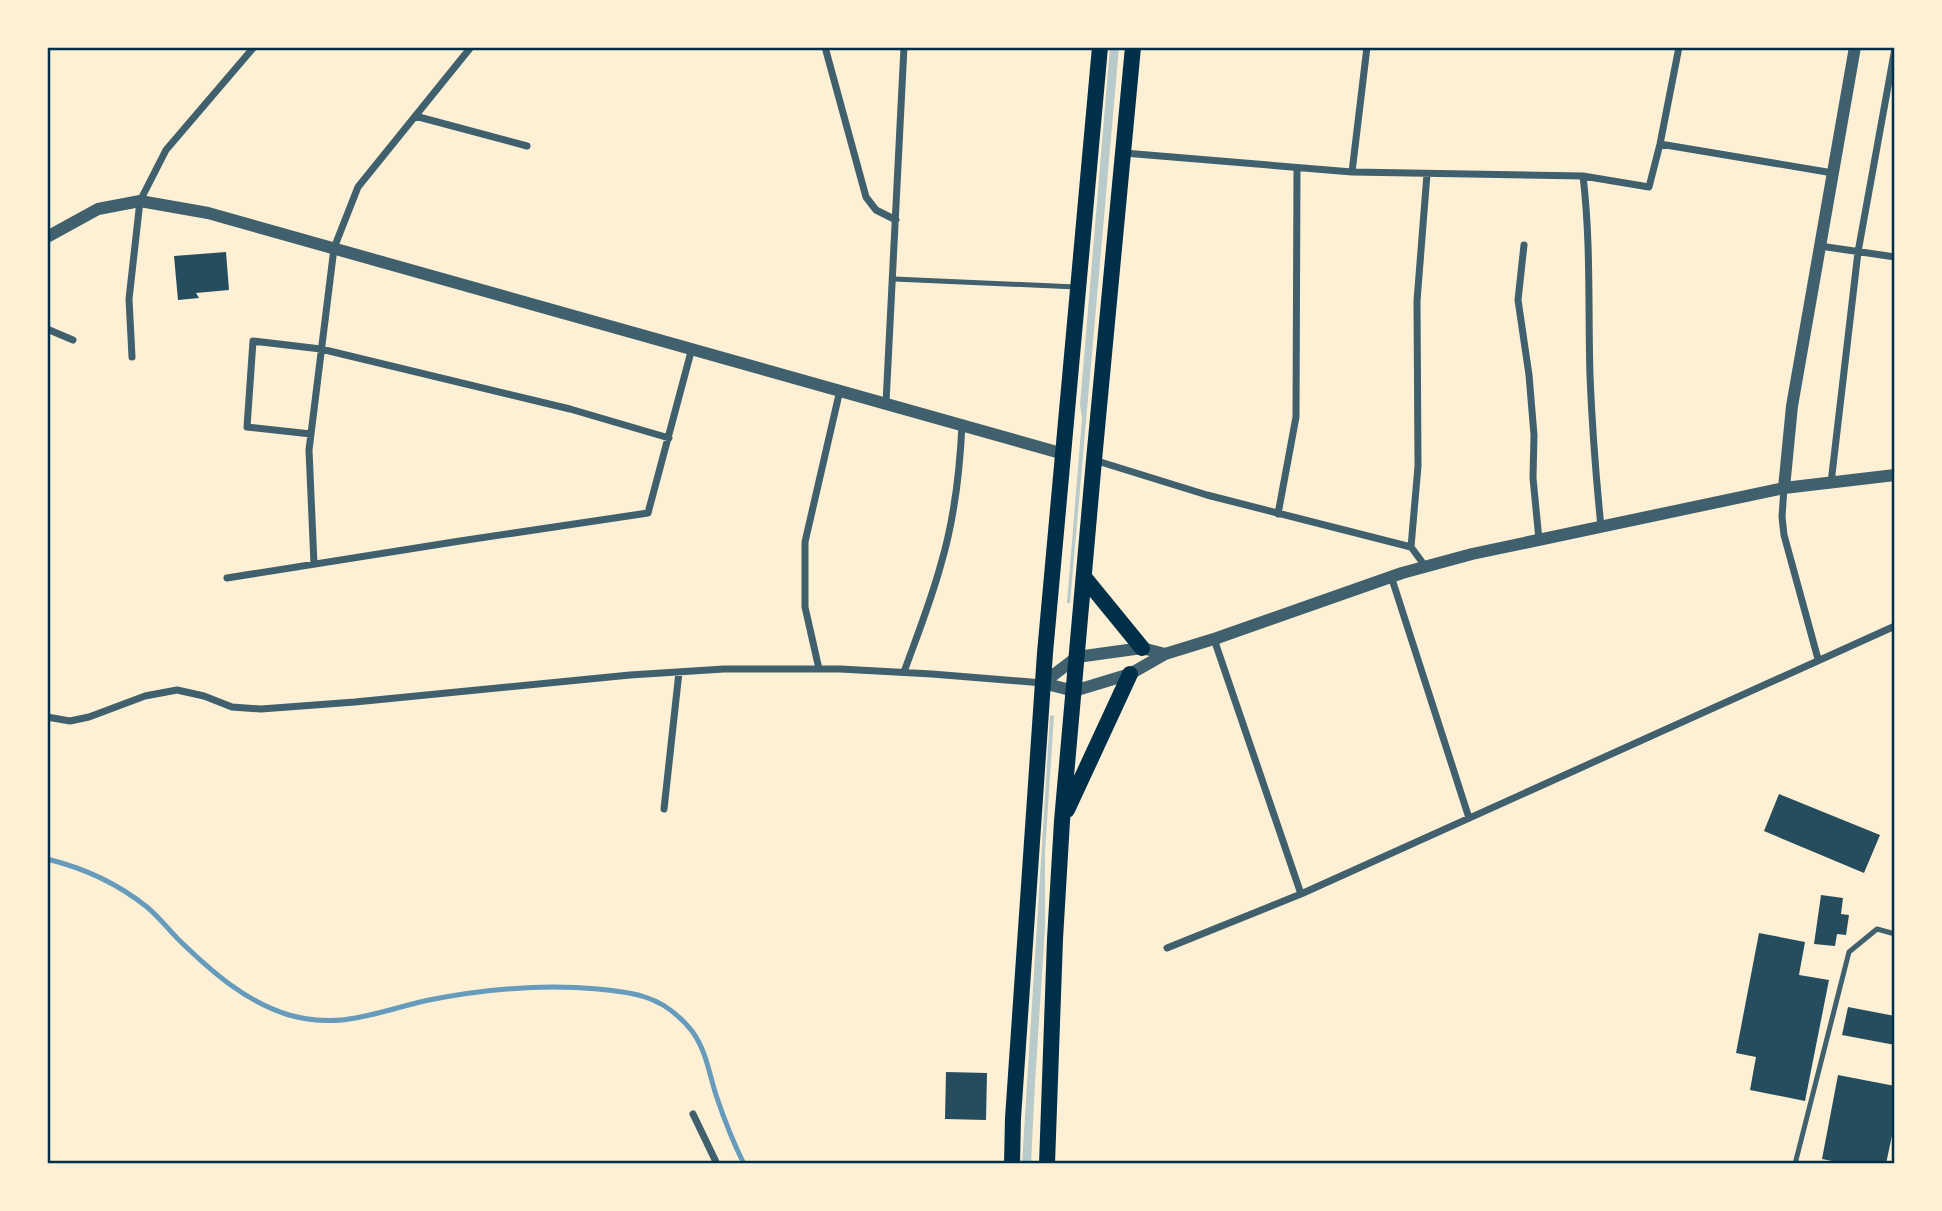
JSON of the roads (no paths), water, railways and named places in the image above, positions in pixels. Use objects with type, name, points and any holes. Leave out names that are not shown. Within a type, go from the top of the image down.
[{"type":"highway","points":[[1012,1164],[1043,683],[1100,47]]},
{"type":"highway","points":[[1047,1164],[1062,821],[1133,47]]},
{"type":"highway","points":[[1084,577],[1142,648]]},
{"type":"highway","points":[[1062,821],[1129,674]]},
{"type":"street","points":[[132,357],[129,299],[140,201],[166,150],[254,47]]},
{"type":"street","points":[[314,564],[309,450],[334,248],[358,187],[471,47]]},
{"type":"street","points":[[825,47],[866,197],[876,210],[896,220]]},
{"type":"street","points":[[886,403],[904,47]]},
{"type":"street","points":[[1352,172],[1367,47]]},
{"type":"street","points":[[1124,153],[1352,172],[1583,176],[1648,187],[1660,144],[1679,47]]},
{"type":"street","points":[[1818,659],[1784,536],[1782,517],[1792,406],[1855,47]]},
{"type":"street","points":[[1831,483],[1858,252],[1895,48]]},
{"type":"street","points":[[415,116],[527,146]]},
{"type":"street","points":[[1660,144],[1833,173]]},
{"type":"street","points":[[1278,514],[1296,416],[1297,167]]},
{"type":"street","points":[[1411,547],[1419,466],[1417,301],[1427,174]]},
{"type":"street","points":[[1583,176],[1587,211],[1590,377],[1601,527]]},
{"type":"street","points":[[47,237],[98,209],[140,201],[208,213],[1064,454]]},
{"type":"street","points":[[1524,245],[1518,299],[1529,375],[1534,435],[1533,478],[1539,540]]},
{"type":"street","points":[[1820,246],[1895,257]]},
{"type":"street","points":[[47,329],[73,340]]},
{"type":"street","points":[[311,434],[247,427],[253,341],[321,349],[570,409],[669,438]]},
{"type":"street","points":[[227,578],[648,513],[691,348]]},
{"type":"street","points":[[819,669],[805,607],[805,542],[841,390]]},
{"type":"street","points":[[904,672],[925,618],[942,561],[960,468],[962,424]]},
{"type":"street","points":[[1094,460],[1207,495],[1411,547],[1425,566]]},
{"type":"street","points":[[47,718],[70,721],[89,717],[145,695],[177,690],[204,696],[232,707],[261,709],[724,669],[904,672],[1043,683],[1074,691],[1129,674],[1165,654],[1425,566],[1784,488],[1895,475]]},
{"type":"street","points":[[1391,576],[1469,818]]},
{"type":"street","points":[[1167,948],[1301,894],[1895,626]]},
{"type":"street","points":[[1217,638],[1216,645],[1301,894]]},
{"type":"street","points":[[1043,683],[1077,657],[1142,648],[1165,654]]},
{"type":"street","points":[[664,809],[679,672]]},
{"type":"street","points":[[693,1114],[717,1164]]},
{"type":"lane","points":[[894,279],[1079,287]]},
{"type":"lane","points":[[1795,1164],[1849,952],[1877,929],[1895,934]]},
{"type":"waterway","points":[[47,859],[87,872],[136,898],[192,953],[230,985],[258,1002],[289,1015],[326,1021],[344,1020],[450,996],[535,987],[598,989],[634,994],[652,1000],[677,1015],[697,1038],[725,1122],[744,1164]]}]
